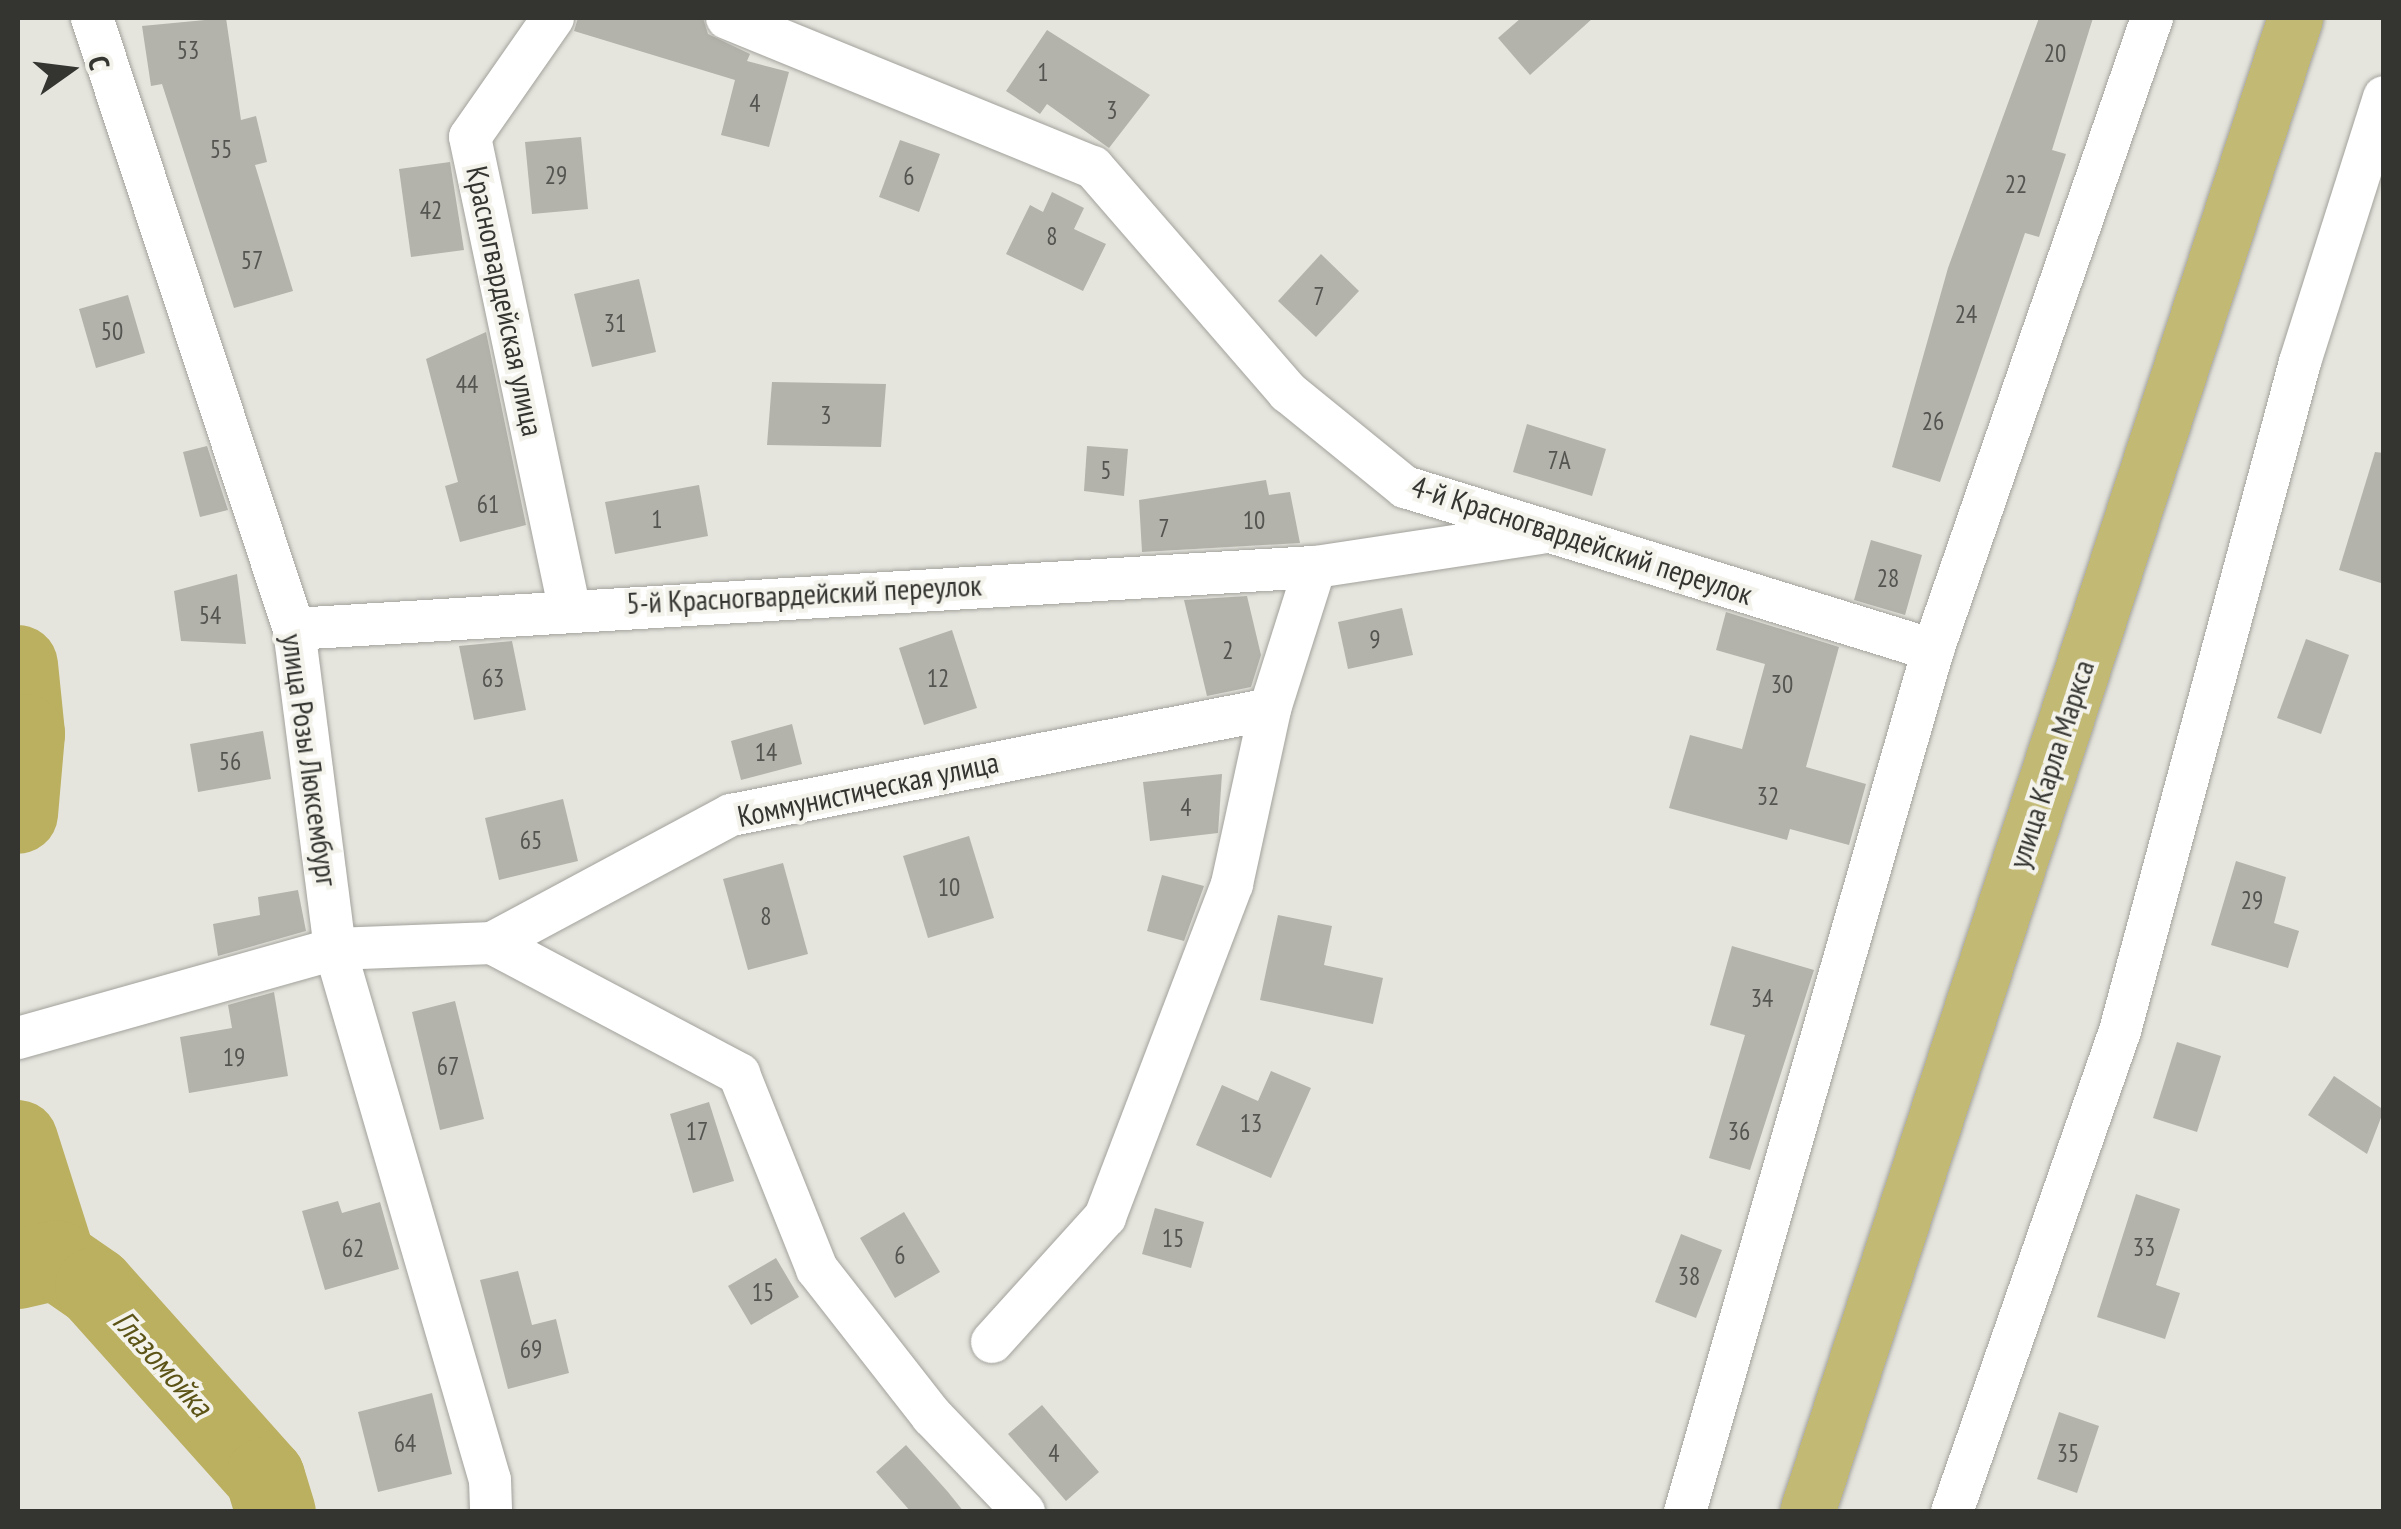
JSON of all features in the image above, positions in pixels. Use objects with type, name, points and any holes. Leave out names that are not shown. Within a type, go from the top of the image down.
[{"type":"main road","name":"улица Карла Маркса","points":[[1807,1512],[2295,18]]},
{"type":"street","name":"улица Розы Люксембург","points":[[92,18],[294,629],[336,948],[490,1480],[491,1512]]},
{"type":"street","name":"Красногвардейская улица","points":[[553,18],[470,137],[569,606]]},
{"type":"street","name":"4-й Красногвардейский переулок","points":[[727,18],[1093,167],[1288,392],[1405,486],[1933,650]]},
{"type":"street","points":[[1684,1512],[1933,650],[2152,18]]},
{"type":"street","points":[[1952,1512],[2120,1032],[2300,362],[2384,97]]},
{"type":"street","name":"5-й Красногвардейский переулок","points":[[294,629],[569,606],[1315,567],[1551,532]]},
{"type":"street","points":[[992,1342],[1105,1217],[1232,884],[1270,709],[1315,567]]},
{"type":"street","name":"Коммунистическая улица","points":[[18,1038],[336,948],[492,944],[731,815],[1270,709]]},
{"type":"street","name":"Коммунистическая улица","points":[[492,944],[739,1074],[818,1268],[932,1416],[1024,1512]]},
{"type":"building","points":[[226,18],[241,120],[256,116],[267,162],[255,165],[293,291],[234,308],[162,84],[151,86],[142,26]]},
{"type":"building","points":[[578,18],[703,18],[708,34],[750,54],[747,61],[789,72],[769,147],[721,135],[735,80],[574,31]]},
{"type":"building","points":[[1521,18],[1593,18],[1530,75],[1498,38]]},
{"type":"building","points":[[2039,18],[2093,18],[2052,150],[2066,154],[2039,237],[2025,233],[1940,482],[1892,467],[1948,268]]},
{"type":"building","points":[[1047,30],[1150,95],[1109,148],[1047,104],[1040,114],[1006,91]]},
{"type":"building","points":[[581,137],[588,209],[532,214],[525,142]]},
{"type":"building","points":[[900,140],[940,154],[919,212],[879,197]]},
{"type":"building","points":[[450,162],[464,250],[411,257],[399,169]]},
{"type":"building","points":[[1052,192],[1084,208],[1074,229],[1106,244],[1083,291],[1006,254],[1030,205],[1043,212]]},
{"type":"building","points":[[1321,254],[1359,291],[1316,337],[1278,301]]},
{"type":"building","points":[[639,279],[656,352],[592,367],[574,294]]},
{"type":"building","points":[[128,295],[145,353],[96,368],[79,309]]},
{"type":"building","points":[[486,332],[526,525],[460,542],[445,486],[458,482],[426,359]]},
{"type":"building","points":[[772,382],[886,384],[881,447],[767,445]]},
{"type":"building","points":[[1527,424],[1606,449],[1592,496],[1513,472]]},
{"type":"building","points":[[207,446],[228,510],[200,517],[183,452]]},
{"type":"building","points":[[1087,446],[1128,449],[1124,496],[1084,491]]},
{"type":"building","points":[[2375,452],[2384,453],[2384,584],[2339,570]]},
{"type":"building","points":[[1266,480],[1269,495],[1290,492],[1300,543],[1142,552],[1139,500]]},
{"type":"building","points":[[699,485],[708,536],[615,554],[605,502]]},
{"type":"building","points":[[1871,540],[1922,555],[1905,615],[1854,600]]},
{"type":"building","points":[[237,574],[246,644],[181,641],[174,591]]},
{"type":"building","points":[[1247,596],[1261,655],[1251,687],[1207,696],[1184,600]]},
{"type":"building","points":[[1402,608],[1413,655],[1348,669],[1338,622]]},
{"type":"building","points":[[1726,612],[1839,647],[1806,767],[1866,784],[1849,845],[1790,829],[1787,840],[1669,808],[1690,735],[1742,749],[1765,664],[1716,650]]},
{"type":"building","points":[[952,630],[977,708],[924,725],[899,648]]},
{"type":"building","points":[[2306,639],[2349,655],[2321,734],[2277,718]]},
{"type":"building","points":[[512,641],[526,710],[474,720],[459,646]]},
{"type":"building","points":[[792,724],[802,764],[741,780],[731,741]]},
{"type":"building","points":[[263,731],[271,779],[198,792],[190,744]]},
{"type":"building","points":[[1222,774],[1218,833],[1150,841],[1143,782]]},
{"type":"building","points":[[563,799],[578,861],[499,880],[485,818]]},
{"type":"building","points":[[969,836],[994,918],[928,938],[903,856]]},
{"type":"building","points":[[2236,861],[2286,877],[2274,923],[2299,931],[2288,968],[2211,945]]},
{"type":"building","points":[[783,863],[808,954],[748,970],[723,879]]},
{"type":"building","points":[[1162,875],[1204,886],[1184,941],[1147,931]]},
{"type":"building","points":[[298,890],[306,931],[218,956],[213,924],[260,915],[258,897]]},
{"type":"building","points":[[1278,915],[1332,926],[1324,965],[1383,978],[1373,1024],[1260,1000]]},
{"type":"building","points":[[1732,946],[1814,970],[1750,1170],[1709,1158],[1745,1035],[1710,1025]]},
{"type":"building","points":[[274,992],[288,1076],[189,1093],[180,1037],[232,1028],[228,1005]]},
{"type":"building","points":[[455,1001],[484,1119],[440,1130],[412,1012]]},
{"type":"building","points":[[2177,1042],[2221,1056],[2197,1132],[2153,1118]]},
{"type":"building","points":[[1271,1071],[1311,1088],[1271,1178],[1196,1145],[1222,1085],[1258,1101]]},
{"type":"building","points":[[2334,1076],[2384,1110],[2367,1154],[2308,1115]]},
{"type":"building","points":[[709,1102],[734,1181],[693,1193],[670,1114]]},
{"type":"building","points":[[2136,1194],[2180,1209],[2156,1285],[2180,1293],[2165,1339],[2097,1317]]},
{"type":"building","points":[[338,1201],[342,1213],[380,1202],[399,1269],[325,1290],[302,1211]]},
{"type":"building","points":[[1155,1208],[1204,1222],[1191,1268],[1142,1254]]},
{"type":"building","points":[[904,1212],[940,1272],[895,1298],[860,1238]]},
{"type":"building","points":[[1681,1234],[1722,1250],[1696,1318],[1655,1302]]},
{"type":"building","points":[[776,1258],[799,1297],[751,1325],[728,1286]]},
{"type":"building","points":[[518,1271],[532,1325],[556,1319],[569,1373],[508,1389],[480,1280]]},
{"type":"building","points":[[432,1393],[452,1474],[378,1492],[358,1412]]},
{"type":"building","points":[[1042,1405],[1099,1472],[1066,1501],[1008,1434]]},
{"type":"building","points":[[2059,1412],[2099,1426],[2077,1493],[2037,1479]]},
{"type":"building","points":[[906,1445],[964,1512],[911,1512],[876,1472]]},
{"type":"waterway","points":[[18,665],[25,734],[18,814]]},
{"type":"waterway","points":[[18,1140],[56,1260]]},
{"type":"waterway","name":"Глазомойка","points":[[18,1269],[56,1260],[95,1287],[265,1477],[276,1512]]}]
